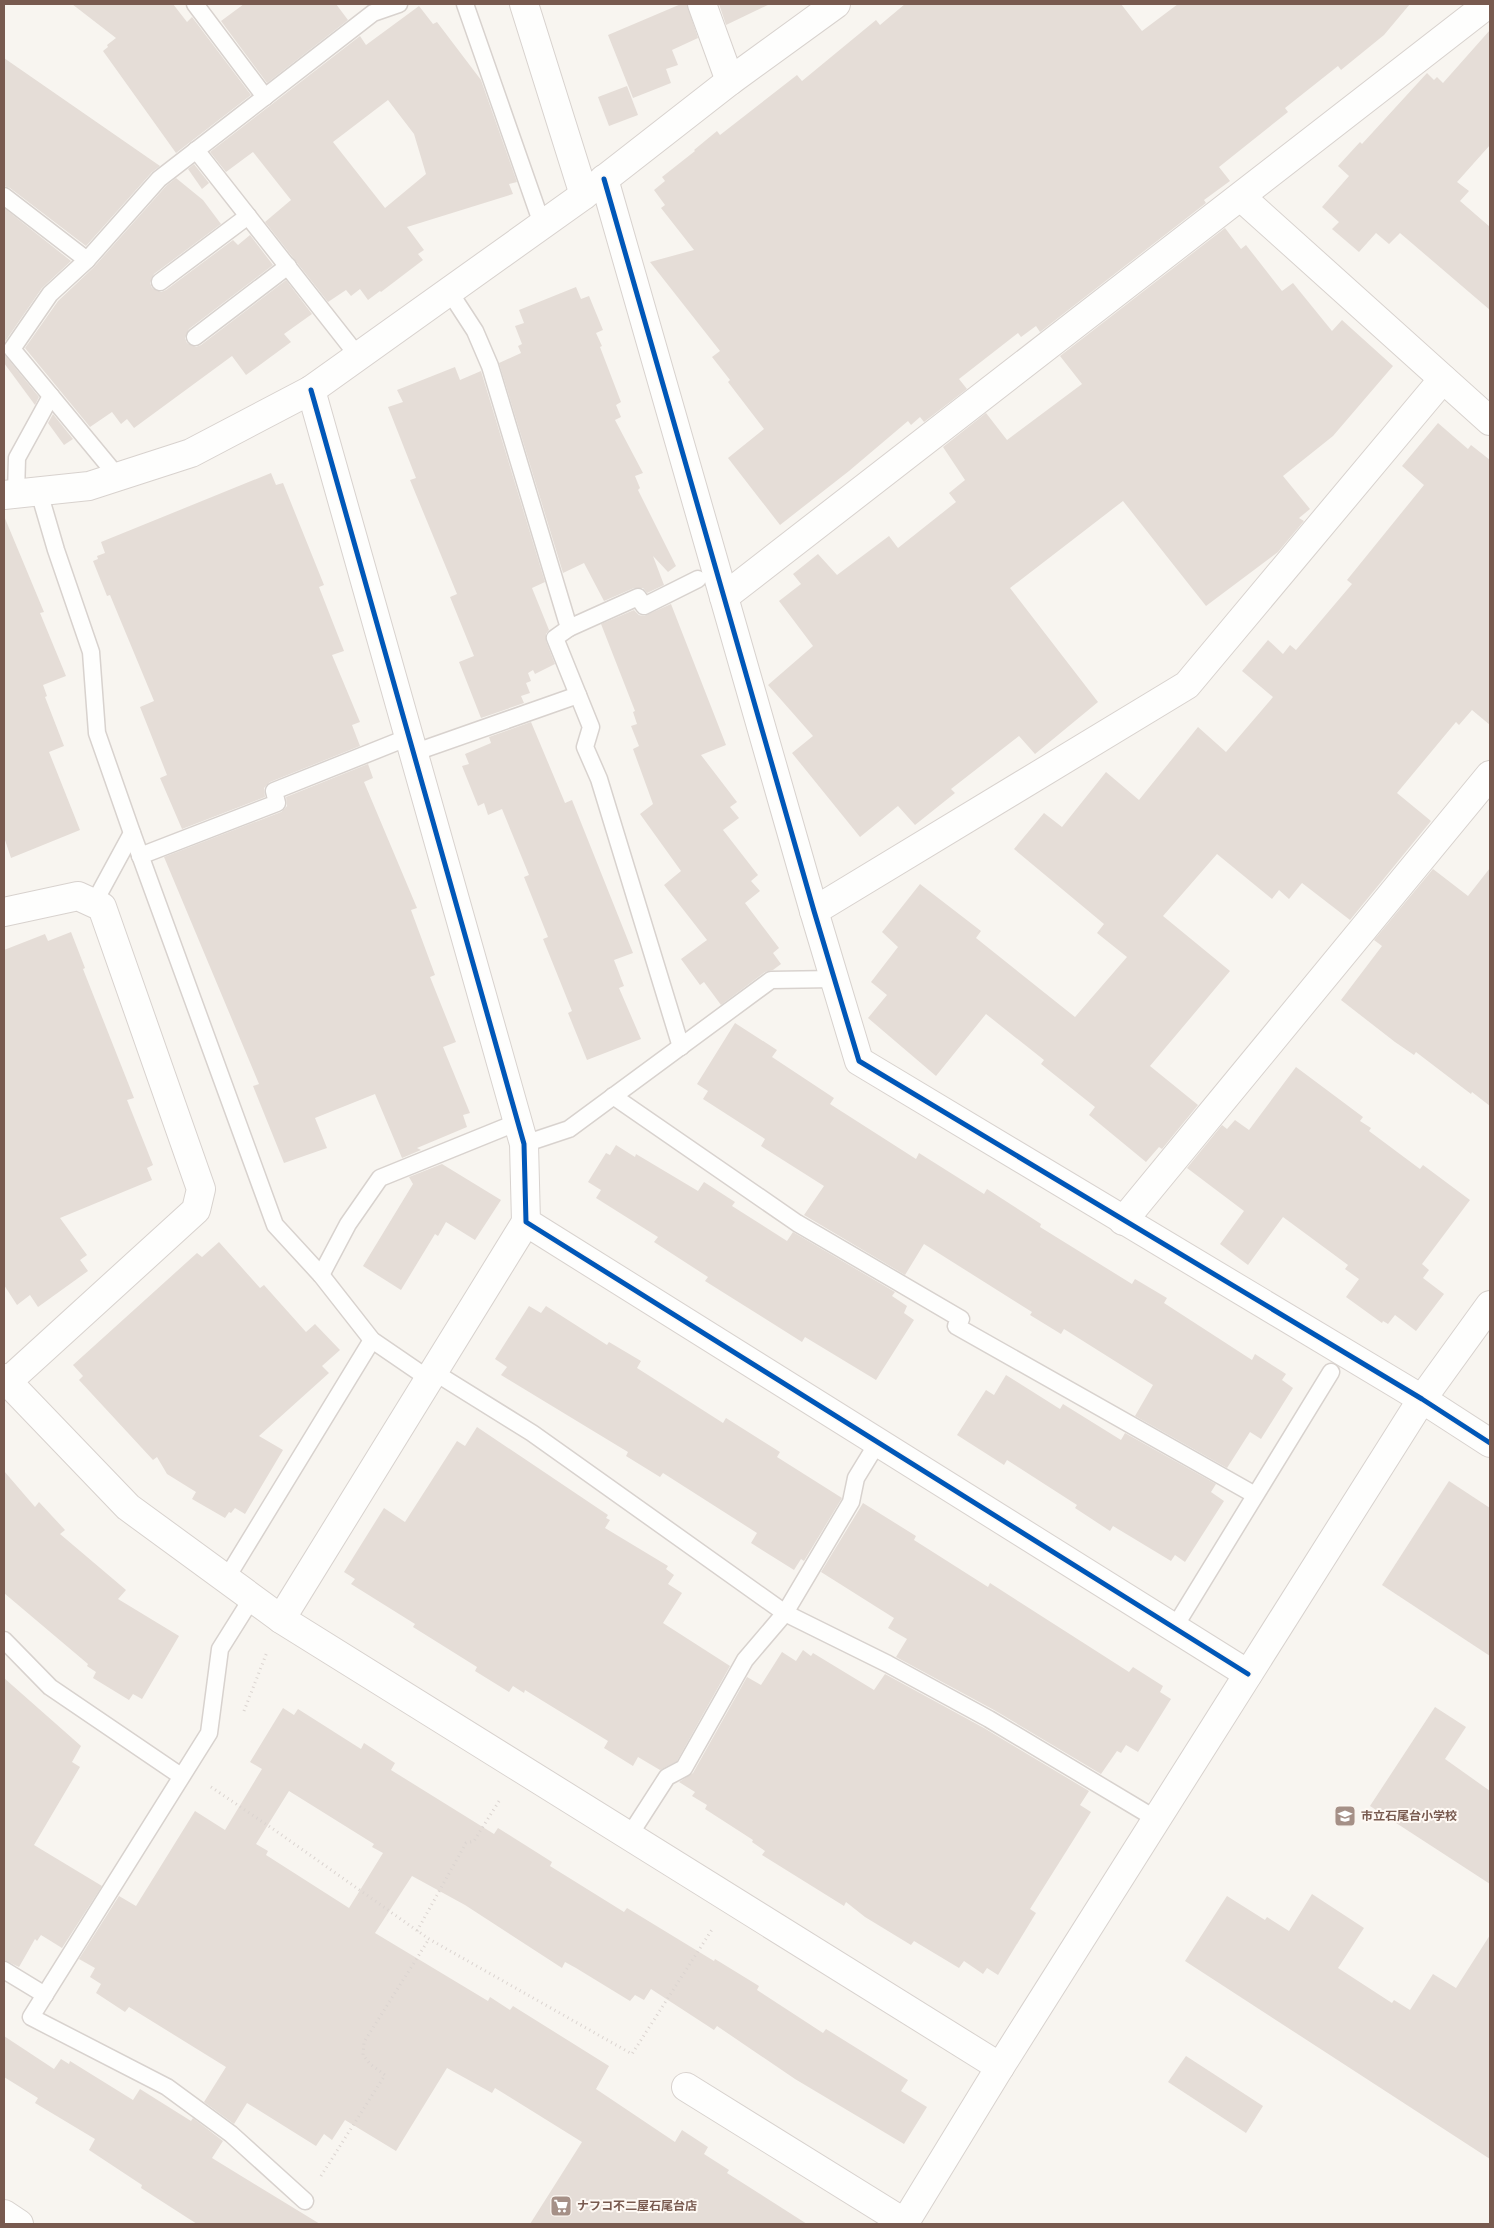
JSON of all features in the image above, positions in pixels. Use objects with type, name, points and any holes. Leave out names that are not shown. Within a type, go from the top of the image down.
[{"type":"street","points":[[524,4],[594,187],[724,597],[814,912],[859,1061],[1422,1399],[1490,1443]]},
{"type":"street","points":[[702,4],[730,81]]},
{"type":"street","points":[[19,494],[89,486],[191,453],[311,390],[594,187],[730,81],[836,4]]},
{"type":"street","points":[[724,597],[1488,4]]},
{"type":"street","points":[[1241,197],[1490,421]]},
{"type":"street","points":[[814,912],[1187,685],[1443,379]]},
{"type":"street","points":[[283,1620],[526,1222],[521,1133],[311,390]]},
{"type":"street","points":[[1123,1221],[1490,776]]},
{"type":"street","points":[[4,912],[78,896],[102,907],[201,1188],[196,1210],[5,1382],[128,1507],[283,1620],[1000,2068]]},
{"type":"street","points":[[526,1222],[1248,1674]]},
{"type":"street","points":[[686,2087],[905,2224],[1156,1819],[1422,1399],[1490,1305]]},
{"type":"street","points":[[4,2214],[19,2224]]},
{"type":"lane","points":[[195,4],[265,97]]},
{"type":"lane","points":[[118,477],[51,396],[8,348],[50,294],[87,260],[159,179],[374,13],[399,4]]},
{"type":"lane","points":[[465,4],[542,224]]},
{"type":"lane","points":[[196,150],[358,356]]},
{"type":"lane","points":[[4,196],[87,260]]},
{"type":"lane","points":[[160,282],[248,216]]},
{"type":"lane","points":[[195,337],[288,266]]},
{"type":"lane","points":[[449,291],[476,331],[490,366],[569,628]]},
{"type":"lane","points":[[51,396],[17,458],[19,494],[56,550],[91,652],[97,733],[275,1225],[321,1275],[372,1340],[532,1433],[785,1613],[888,1664],[989,1719],[1156,1819]]},
{"type":"lane","points":[[681,1047],[599,779],[585,748],[591,727],[555,638],[569,628],[638,597],[644,606],[698,579]]},
{"type":"lane","points":[[140,856],[277,803],[274,791],[411,745],[578,695]]},
{"type":"lane","points":[[94,903],[132,833]]},
{"type":"lane","points":[[321,1275],[348,1224],[380,1178],[521,1133],[569,1129],[771,980],[834,979]]},
{"type":"lane","points":[[613,1096],[797,1224],[961,1319],[956,1326],[1255,1496]]},
{"type":"lane","points":[[226,1579],[372,1340]]},
{"type":"lane","points":[[1174,1628],[1331,1372]]},
{"type":"lane","points":[[629,1836],[667,1776],[684,1768],[745,1660],[785,1613],[851,1502],[856,1478],[878,1442]]},
{"type":"lane","points":[[252,1598],[220,1649],[208,1732],[32,2017],[167,2088],[231,2134],[305,2201]]},
{"type":"lane","points":[[4,1640],[50,1687],[182,1776]]},
{"type":"lane","points":[[4,1970],[45,1996]]},
{"type":"path","points":[[243,1712],[263,1658],[283,1620]]},
{"type":"path","points":[[416,1931],[466,1843],[474,1841],[520,1768]]},
{"type":"path","points":[[212,1778],[208,1786],[276,1831],[416,1931],[632,2054],[731,1900]]},
{"type":"path","points":[[305,2201],[385,2075],[370,2064],[363,2055],[364,2042],[429,1939]]},
{"type":"building","points":[[72,4],[173,4],[187,22],[192,17],[251,95],[176,153],[103,51],[116,38]]},
{"type":"building","points":[[244,4],[336,4],[348,20],[267,83],[221,21]]},
{"type":"building","points":[[681,4],[687,4],[698,38],[672,50],[678,65],[666,69],[671,83],[633,98],[608,35]]},
{"type":"building","points":[[719,4],[770,4],[726,25]]},
{"type":"building","points":[[905,4],[1121,4],[1142,31],[1178,4],[1410,4],[1384,35],[1341,70],[1338,66],[1285,108],[1288,112],[1219,167],[1230,181],[1204,200],[1206,203],[1040,332],[1036,326],[1021,337],[1018,333],[959,379],[967,389],[924,422],[920,417],[911,425],[908,421],[849,471],[780,525],[728,458],[764,429],[728,382],[730,380],[712,357],[720,351],[650,262],[694,250],[661,208],[665,205],[654,190],[665,181],[662,177],[717,131],[720,135],[797,75],[802,81],[876,20],[880,25]]},
{"type":"building","points":[[419,6],[433,24],[437,22],[481,80],[517,182],[509,184],[513,194],[407,227],[424,250],[418,254],[423,260],[368,300],[360,289],[351,296],[346,290],[328,302],[265,222],[291,200],[253,152],[226,172],[210,152],[360,36],[366,45]],"holes":[[[388,100],[414,134],[426,174],[385,208],[333,142]]]},
{"type":"building","points":[[1490,30],[1490,145],[1457,182],[1469,191],[1460,201],[1490,227],[1490,310],[1400,233],[1389,244],[1376,233],[1359,252],[1332,229],[1339,222],[1322,207],[1349,176],[1338,166],[1360,142],[1362,144],[1427,73],[1434,80],[1437,77],[1443,83]]},
{"type":"building","points":[[4,58],[160,166],[152,172],[86,246],[10,188],[4,186]]},
{"type":"building","points":[[627,86],[638,115],[609,126],[598,97]]},
{"type":"building","points":[[194,164],[209,183],[202,189],[188,169]]},
{"type":"building","points":[[176,178],[203,200],[221,224],[154,274],[150,283],[152,288],[161,292],[166,290],[233,240],[238,245],[250,235],[273,265],[189,329],[185,338],[187,343],[196,347],[201,345],[286,280],[312,314],[284,334],[291,342],[246,375],[232,356],[134,428],[127,419],[121,424],[112,412],[90,427],[25,348],[58,301],[94,267],[166,186]]},
{"type":"building","points":[[4,208],[71,261],[42,288],[4,343]]},
{"type":"building","points":[[1225,228],[1241,249],[1246,245],[1282,291],[1293,283],[1332,331],[1342,320],[1393,366],[1333,436],[1283,476],[1310,509],[1299,518],[1304,521],[1278,552],[1206,606],[1123,501],[1010,588],[1098,702],[1035,754],[1019,736],[951,789],[955,793],[915,825],[898,806],[860,837],[792,753],[813,736],[768,685],[813,646],[779,601],[801,584],[793,574],[818,554],[837,575],[889,536],[898,548],[956,502],[949,493],[965,480],[943,447],[986,413],[1007,440],[1082,384],[1060,356]]},
{"type":"building","points":[[576,287],[581,299],[589,296],[603,330],[596,333],[621,402],[616,405],[621,417],[615,420],[643,473],[635,476],[640,488],[638,490],[676,566],[668,572],[653,556],[664,585],[647,593],[643,588],[634,588],[604,601],[584,563],[563,573],[499,363],[521,353],[518,346],[522,344],[515,326],[524,323],[519,310]]},
{"type":"building","points":[[4,354],[39,397],[35,405],[4,363]]},
{"type":"building","points":[[455,367],[460,380],[481,371],[545,582],[532,588],[549,630],[546,634],[546,641],[555,664],[535,674],[533,670],[528,673],[531,681],[526,683],[530,693],[521,696],[524,703],[481,718],[459,662],[474,656],[450,597],[457,594],[410,480],[416,478],[388,407],[403,402],[397,390]]},
{"type":"building","points":[[53,414],[73,439],[64,445],[48,423]]},
{"type":"building","points":[[1438,423],[1468,449],[1471,445],[1490,460],[1490,725],[1472,710],[1459,725],[1456,722],[1397,793],[1431,821],[1350,920],[1302,883],[1289,899],[1279,890],[1272,899],[1217,854],[1163,916],[1230,971],[1150,1066],[1198,1105],[1162,1149],[1159,1147],[1146,1162],[1089,1115],[1095,1107],[1041,1064],[1044,1060],[986,1014],[936,1076],[868,1018],[887,995],[871,982],[898,947],[882,932],[920,884],[981,931],[976,938],[1075,1017],[1127,957],[1097,933],[1104,924],[1014,849],[1044,813],[1062,827],[1106,772],[1139,800],[1198,727],[1226,752],[1273,697],[1242,671],[1268,640],[1283,654],[1290,645],[1296,650],[1352,584],[1347,580],[1424,485],[1402,466]]},
{"type":"building","points":[[271,473],[276,485],[283,483],[324,585],[319,587],[344,651],[332,655],[360,722],[352,725],[360,746],[270,782],[264,788],[265,797],[182,829],[160,778],[167,775],[140,707],[154,701],[110,595],[107,596],[93,561],[98,559],[97,556],[105,553],[101,542]]},
{"type":"building","points":[[4,516],[44,612],[40,613],[66,676],[43,685],[47,696],[45,697],[64,746],[49,752],[80,830],[11,858],[4,837]]},
{"type":"building","points":[[671,604],[726,745],[701,755],[737,802],[730,807],[739,818],[723,830],[758,875],[751,881],[760,891],[745,903],[779,948],[773,953],[781,964],[773,970],[765,972],[721,1005],[704,982],[700,985],[681,959],[707,940],[664,885],[681,871],[640,814],[653,804],[633,749],[639,746],[631,726],[637,724],[633,712],[635,711],[601,624],[634,610],[639,615],[644,616]]},
{"type":"building","points":[[531,722],[565,803],[572,800],[633,953],[614,960],[624,986],[619,988],[641,1039],[587,1060],[568,1013],[572,1011],[543,939],[548,937],[524,877],[529,875],[502,809],[488,815],[484,803],[478,806],[462,766],[469,764],[465,754],[491,743],[489,737]]},
{"type":"building","points":[[368,764],[373,778],[364,782],[417,908],[411,910],[435,975],[430,977],[456,1042],[443,1047],[470,1113],[463,1115],[467,1127],[417,1148],[421,1150],[402,1158],[375,1094],[315,1118],[327,1148],[284,1163],[253,1086],[259,1084],[164,857],[281,812],[287,806],[286,797]]},
{"type":"building","points":[[1490,868],[1490,1106],[1472,1092],[1471,1094],[1416,1052],[1414,1055],[1395,1042],[1341,1000],[1382,946],[1374,940],[1433,869],[1468,896]]},
{"type":"building","points":[[71,932],[85,968],[83,969],[134,1098],[127,1100],[153,1165],[147,1168],[152,1180],[60,1218],[87,1255],[80,1260],[88,1271],[38,1307],[30,1295],[17,1305],[4,1285],[4,950],[45,934],[48,941]]},
{"type":"building","points":[[735,1023],[777,1050],[772,1057],[834,1098],[830,1104],[916,1159],[919,1153],[984,1194],[987,1189],[1041,1224],[1040,1227],[1132,1284],[1135,1279],[1167,1298],[1164,1303],[1252,1360],[1255,1354],[1286,1374],[1282,1380],[1293,1388],[1261,1439],[1250,1432],[1227,1468],[1135,1416],[1153,1385],[1064,1329],[1061,1334],[1030,1315],[1032,1312],[924,1244],[905,1275],[804,1215],[824,1186],[761,1146],[765,1139],[703,1099],[708,1091],[697,1084]]},
{"type":"building","points":[[1296,1067],[1363,1117],[1360,1121],[1371,1128],[1369,1131],[1420,1169],[1423,1165],[1470,1200],[1422,1264],[1429,1270],[1423,1278],[1444,1294],[1416,1331],[1395,1315],[1388,1324],[1383,1321],[1382,1323],[1346,1297],[1359,1279],[1345,1269],[1348,1265],[1283,1217],[1248,1265],[1220,1244],[1244,1211],[1187,1168],[1222,1125],[1227,1129],[1235,1120],[1249,1130]]},
{"type":"building","points":[[616,1145],[635,1157],[636,1154],[698,1191],[704,1182],[735,1202],[732,1206],[787,1241],[793,1232],[895,1292],[892,1296],[907,1306],[904,1313],[914,1320],[876,1380],[805,1337],[802,1342],[705,1281],[708,1277],[654,1242],[658,1237],[596,1198],[601,1190],[588,1182],[606,1153],[610,1155]]},
{"type":"building","points":[[442,1164],[501,1200],[475,1240],[446,1222],[438,1236],[435,1234],[401,1290],[363,1266],[413,1184],[409,1177]]},
{"type":"building","points":[[219,1242],[260,1288],[264,1285],[306,1332],[315,1324],[340,1350],[322,1366],[329,1373],[259,1436],[283,1450],[245,1514],[235,1508],[225,1518],[192,1499],[196,1492],[167,1474],[157,1457],[153,1460],[79,1380],[83,1376],[73,1365],[197,1253],[202,1257]]},
{"type":"building","points":[[529,1306],[541,1313],[546,1306],[607,1345],[609,1342],[641,1361],[637,1368],[723,1423],[726,1418],[780,1452],[777,1457],[842,1498],[804,1561],[801,1559],[794,1570],[751,1543],[757,1533],[663,1473],[660,1477],[626,1456],[628,1452],[501,1375],[507,1367],[495,1359]]},
{"type":"building","points":[[1006,1375],[1060,1409],[1063,1404],[1121,1440],[1125,1433],[1216,1484],[1211,1492],[1224,1501],[1185,1562],[1175,1555],[1171,1561],[1113,1526],[1110,1531],[1075,1508],[1077,1505],[1007,1460],[1004,1465],[957,1435],[986,1390],[994,1395]]},
{"type":"building","points":[[477,1427],[608,1515],[606,1518],[610,1520],[605,1528],[668,1566],[666,1569],[674,1575],[668,1584],[682,1593],[663,1623],[730,1666],[677,1761],[660,1770],[638,1757],[633,1766],[604,1748],[608,1741],[525,1690],[524,1693],[513,1686],[509,1692],[475,1671],[477,1667],[413,1627],[415,1624],[351,1584],[355,1579],[344,1572],[384,1508],[405,1522],[457,1441],[465,1446]]},
{"type":"building","points":[[4,1471],[35,1507],[39,1502],[65,1530],[60,1534],[126,1590],[118,1599],[179,1636],[142,1699],[133,1694],[129,1700],[93,1678],[96,1672],[87,1666],[88,1664],[4,1593]]},
{"type":"building","points":[[1449,1481],[1490,1508],[1490,1656],[1382,1585]]},
{"type":"building","points":[[863,1503],[916,1536],[914,1540],[988,1587],[990,1583],[1129,1672],[1133,1667],[1163,1686],[1160,1692],[1171,1699],[1138,1752],[1126,1745],[1121,1753],[1117,1751],[1101,1774],[994,1710],[896,1657],[907,1639],[888,1628],[894,1618],[821,1572]]},
{"type":"building","points":[[803,1650],[811,1656],[813,1653],[874,1690],[885,1674],[984,1728],[1089,1791],[1080,1805],[1091,1812],[1030,1909],[1036,1913],[998,1975],[987,1968],[983,1974],[964,1961],[959,1968],[914,1941],[911,1945],[865,1917],[846,1902],[844,1906],[762,1855],[765,1851],[752,1842],[753,1840],[705,1809],[707,1805],[692,1796],[695,1792],[679,1782],[693,1773],[747,1677],[761,1685],[782,1652],[796,1661]]},
{"type":"building","points":[[4,1678],[81,1746],[72,1762],[80,1767],[34,1845],[102,1886],[62,1948],[41,1935],[37,1941],[35,1939],[19,1967],[4,1960]]},
{"type":"building","points":[[1435,1707],[1466,1727],[1445,1759],[1490,1791],[1490,1884],[1370,1806]]},
{"type":"building","points":[[283,1708],[294,1715],[298,1709],[361,1749],[364,1743],[395,1763],[391,1770],[494,1834],[498,1828],[552,1862],[550,1866],[624,1912],[627,1908],[714,1961],[715,1959],[759,1986],[757,1990],[823,2033],[826,2029],[908,2080],[901,2091],[927,2107],[904,2144],[795,2079],[717,2026],[714,2030],[651,1989],[644,2000],[635,1995],[630,2001],[565,1962],[562,1968],[465,1905],[412,1876],[375,1933],[488,2001],[490,1997],[510,2010],[513,2006],[609,2066],[596,2089],[675,2142],[682,2130],[708,2147],[704,2154],[729,2170],[727,2173],[807,2224],[530,2224],[582,2142],[495,2088],[492,2093],[447,2068],[396,2151],[345,2120],[332,2140],[324,2134],[316,2146],[247,2103],[234,2124],[204,2102],[226,2067],[129,2007],[125,2012],[96,1993],[101,1984],[90,1977],[95,1968],[79,1959],[119,1896],[136,1906],[195,1811],[225,1830],[262,1769],[250,1762]],"holes":[[[289,1791],[374,1844],[372,1847],[383,1853],[349,1908],[266,1855],[268,1851],[256,1844]]]},
{"type":"building","points":[[1312,1894],[1364,1928],[1338,1968],[1392,2003],[1394,2000],[1410,2010],[1433,1974],[1456,1988],[1490,1935],[1490,2159],[1185,1961],[1227,1896],[1265,1920],[1267,1917],[1289,1931]]},
{"type":"building","points":[[4,2036],[54,2069],[61,2059],[69,2064],[70,2061],[133,2100],[140,2089],[191,2121],[193,2118],[223,2141],[212,2158],[320,2224],[197,2224],[141,2188],[142,2185],[89,2150],[95,2139],[35,2103],[38,2098],[4,2077]]},
{"type":"building","points":[[1186,2056],[1263,2106],[1246,2133],[1168,2082]]},
{"type":"cycle path","points":[[604,179],[814,911],[859,1061],[1422,1399],[1490,1443]]},
{"type":"cycle path","points":[[311,390],[524,1144],[526,1222],[1248,1674]]},
{"type":"place","name":"市立石尾台小学校","points":[[1345,1816]]},
{"type":"place","name":"ナフコ不二屋石尾台店","points":[[561,2206]]}]
